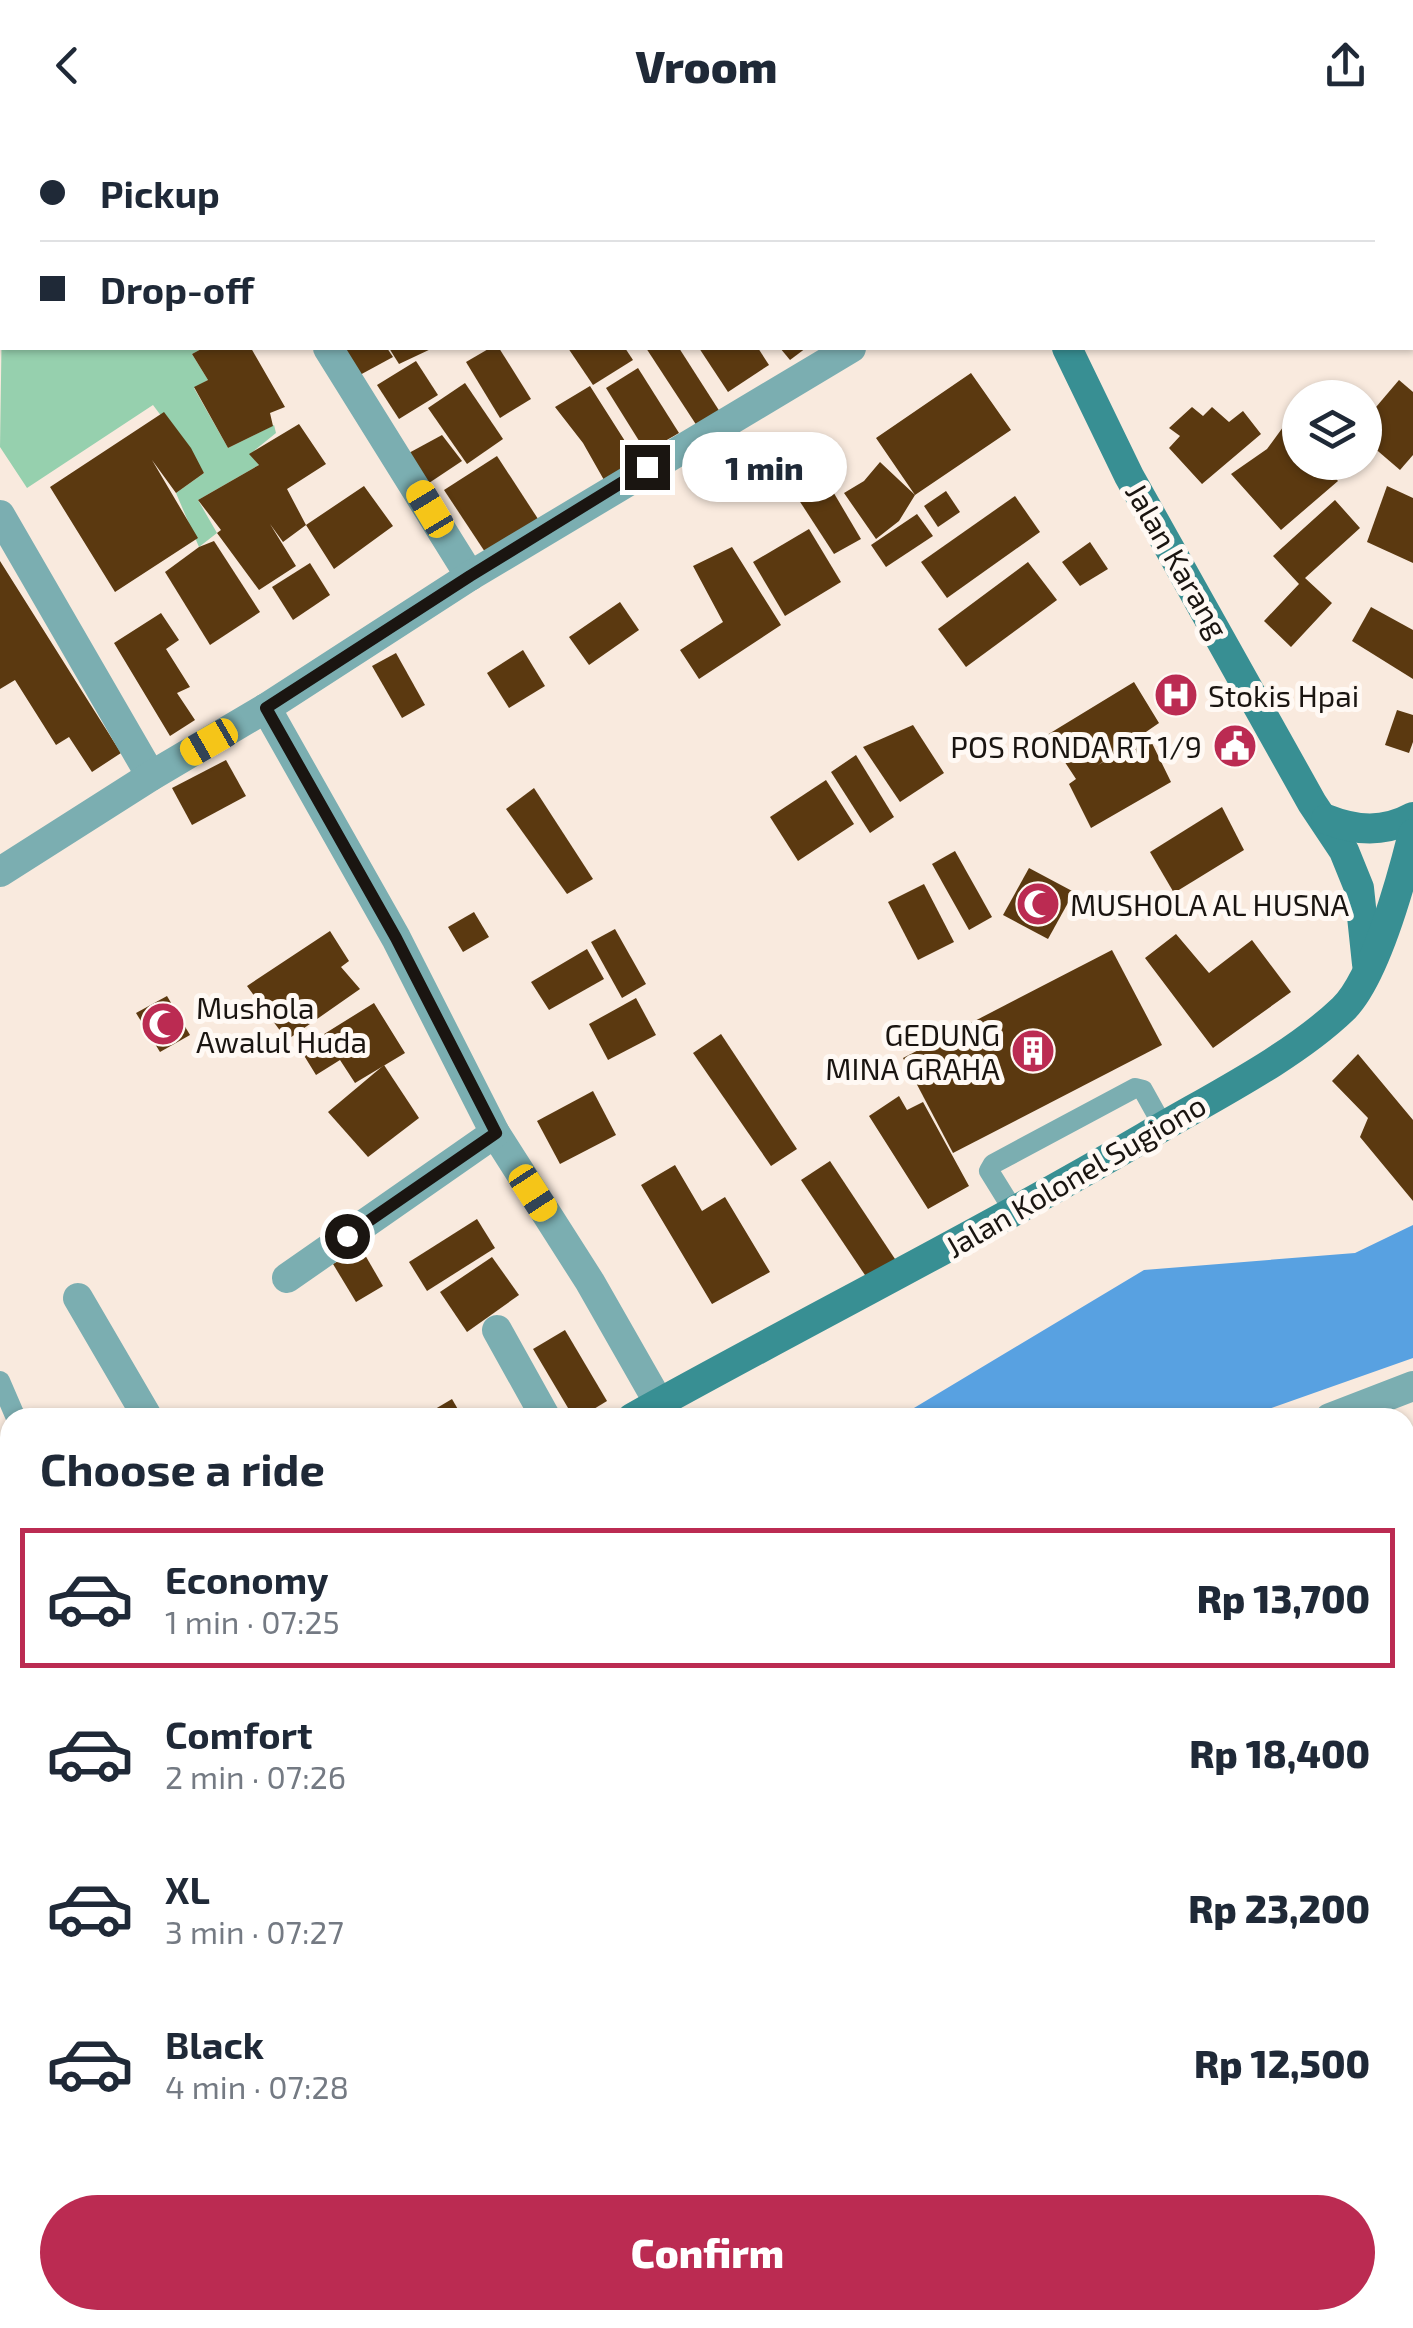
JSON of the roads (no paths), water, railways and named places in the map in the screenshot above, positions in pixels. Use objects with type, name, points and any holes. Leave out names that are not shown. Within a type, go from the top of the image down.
[{"type":"street","points":[[329,350],[470,576]]},
{"type":"street","points":[[0,872],[470,576],[848,350]]},
{"type":"street","name":"Jalan Karang","points":[[1067,350],[1129,476],[1312,803],[1326,820],[1359,888],[1367,969]]},
{"type":"street","points":[[0,515],[151,776]]},
{"type":"street","points":[[266,708],[396,938],[496,1133],[590,1282],[644,1408]]},
{"type":"street","points":[[1326,820],[1363,830],[1385,828],[1413,817]]},
{"type":"street","name":"Jalan Kolonel Sugiono","points":[[649,1408],[790,1329],[1015,1213],[1289,1050],[1345,1007],[1367,969],[1401,880],[1413,834]]},
{"type":"street","points":[[287,1278],[496,1133]]},
{"type":"street","points":[[78,1298],[142,1408]]},
{"type":"street","points":[[498,1330],[541,1408]]},
{"type":"street","points":[[1356,1408],[1413,1386]]},
{"type":"lane","points":[[1015,1213],[990,1170],[993,1164],[1135,1088],[1143,1090],[1164,1126]]},
{"type":"lane","points":[[0,1382],[12,1408]]},
{"type":"water","points":[[1413,1225],[1413,1358],[1271,1408],[914,1408],[1144,1270],[1355,1253]]},
{"type":"place","name":"Stokis Hpai","points":[[1176,695]]},
{"type":"place","name":"POS RONDA RT 1/9","points":[[1235,746]]},
{"type":"place","name":"MUSHOLA AL HUSNA","points":[[1038,904]]},
{"type":"place","name":"Mushola Awalul Huda","points":[[163,1024]]},
{"type":"place","name":"GEDUNG MINA GRAHA","points":[[1033,1051]]}]
